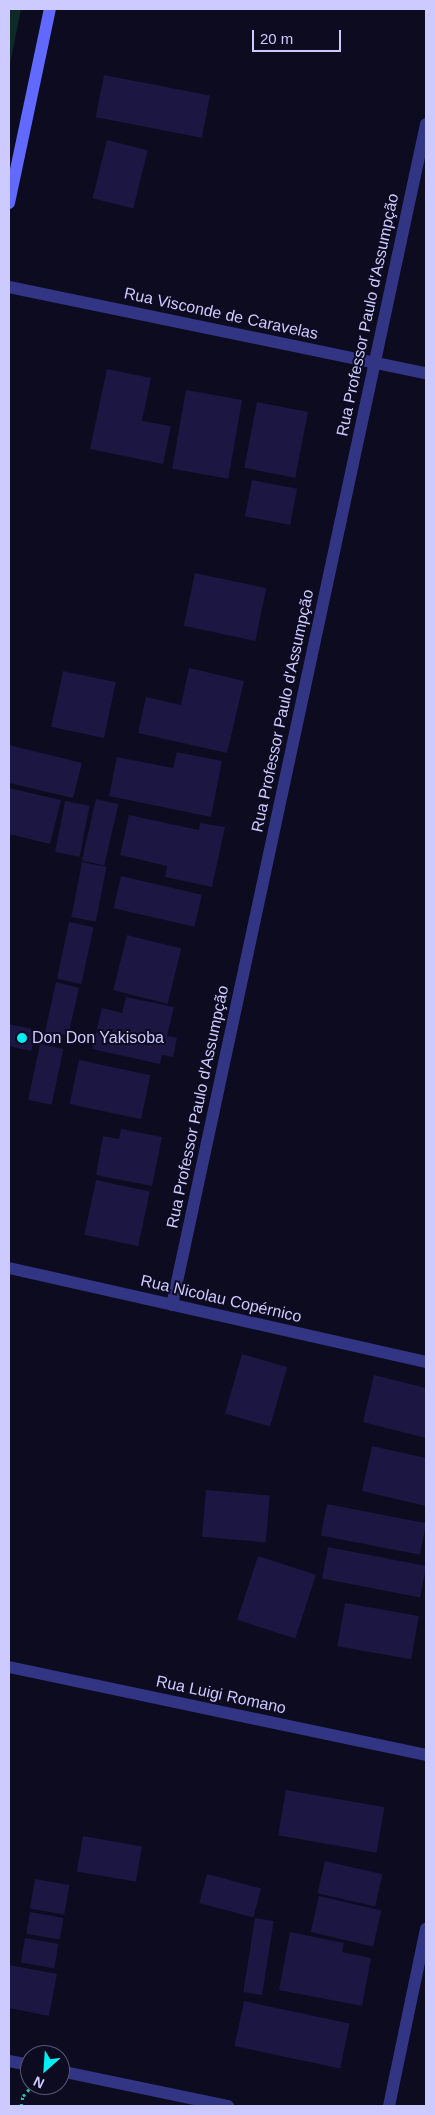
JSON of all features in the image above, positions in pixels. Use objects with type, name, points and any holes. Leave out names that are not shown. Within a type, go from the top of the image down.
[{"type":"main road","points":[[9,203],[50,9]]},
{"type":"street","name":"Rua Professor Paulo d'Assumpção","points":[[172,1305],[426,124]]},
{"type":"street","name":"Rua Visconde de Caravelas","points":[[9,287],[426,373]]},
{"type":"street","name":"Rua Nicolau Copérnico","points":[[9,1268],[426,1362]]},
{"type":"street","name":"Rua Luigi Romano","points":[[9,1667],[426,1755]]},
{"type":"street","points":[[389,2106],[426,1929]]},
{"type":"street","points":[[70,2073],[228,2106]]},
{"type":"green space","points":[[9,9],[21,9],[9,69]]},
{"type":"building","points":[[104,75],[210,96],[202,138],[96,117]]},
{"type":"building","points":[[107,140],[148,150],[133,208],[92,198]]},
{"type":"building","points":[[107,369],[151,378],[142,421],[171,426],[163,464],[90,449]]},
{"type":"building","points":[[186,390],[242,400],[228,479],[172,469]]},
{"type":"building","points":[[257,402],[308,412],[295,478],[244,468]]},
{"type":"building","points":[[252,480],[297,489],[290,525],[245,516]]},
{"type":"building","points":[[195,573],[266,588],[255,641],[184,626]]},
{"type":"building","points":[[189,668],[244,681],[227,753],[138,733],[146,697],[181,705]]},
{"type":"building","points":[[63,671],[116,682],[104,738],[51,727]]},
{"type":"building","points":[[9,745],[82,763],[73,798],[9,783]]},
{"type":"building","points":[[177,752],[222,761],[211,817],[109,796],[117,757],[173,768]]},
{"type":"building","points":[[9,788],[61,800],[50,844],[9,834]]},
{"type":"building","points":[[96,799],[118,804],[104,866],[82,860]]},
{"type":"building","points":[[65,801],[90,806],[80,857],[55,852]]},
{"type":"building","points":[[129,815],[199,830],[200,823],[225,827],[212,887],[165,877],[167,866],[120,855]]},
{"type":"building","points":[[82,862],[107,867],[96,922],[71,917]]},
{"type":"building","points":[[121,876],[202,895],[194,927],[114,908]]},
{"type":"building","points":[[69,922],[93,927],[81,984],[57,979]]},
{"type":"building","points":[[127,935],[181,949],[168,1004],[113,990]]},
{"type":"building","points":[[56,982],[79,988],[68,1036],[55,1033],[54,1039],[44,1037]]},
{"type":"building","points":[[126,997],[174,1007],[167,1036],[177,1038],[173,1057],[162,1055],[160,1064],[92,1049],[102,1008],[122,1013]]},
{"type":"building","name":"Don Don Yakisoba","points":[[9,1024],[37,1030],[31,1051],[9,1046]]},
{"type":"building","points":[[40,1044],[63,1049],[52,1105],[28,1100]]},
{"type":"building","points":[[79,1060],[150,1075],[141,1119],[70,1104]]},
{"type":"building","points":[[121,1129],[162,1137],[152,1186],[96,1175],[103,1136],[119,1139]]},
{"type":"building","points":[[96,1180],[150,1191],[138,1246],[84,1235]]},
{"type":"building","points":[[242,1354],[287,1367],[270,1427],[225,1414]]},
{"type":"building","points":[[374,1375],[426,1388],[426,1438],[363,1422]]},
{"type":"building","points":[[372,1446],[426,1458],[426,1506],[362,1491]]},
{"type":"building","points":[[206,1490],[270,1496],[266,1542],[202,1537]]},
{"type":"building","points":[[327,1504],[426,1523],[420,1555],[321,1535]]},
{"type":"building","points":[[328,1547],[426,1566],[420,1597],[322,1578]]},
{"type":"building","points":[[258,1556],[316,1575],[295,1639],[237,1620]]},
{"type":"building","points":[[345,1603],[419,1616],[411,1659],[337,1646]]},
{"type":"building","points":[[286,1790],[384,1807],[376,1853],[278,1835]]},
{"type":"building","points":[[83,1836],[142,1846],[136,1882],[77,1871]]},
{"type":"building","points":[[325,1861],[382,1874],[375,1906],[318,1893]]},
{"type":"building","points":[[207,1874],[261,1888],[253,1917],[199,1903]]},
{"type":"building","points":[[35,1879],[69,1885],[64,1915],[30,1909]]},
{"type":"building","points":[[319,1896],[381,1910],[373,1946],[311,1932]]},
{"type":"building","points":[[30,1912],[63,1918],[60,1940],[26,1934]]},
{"type":"building","points":[[255,1918],[274,1921],[262,1995],[243,1992]]},
{"type":"building","points":[[290,1932],[344,1943],[342,1952],[371,1958],[362,2006],[279,1990]]},
{"type":"building","points":[[25,1938],[58,1944],[54,1969],[21,1963]]},
{"type":"building","points":[[9,1965],[57,1974],[49,2016],[9,2008]]},
{"type":"building","points":[[244,2001],[350,2023],[340,2068],[234,2046]]},
{"type":"place","name":"Don Don Yakisoba","points":[[22,1038]]}]
